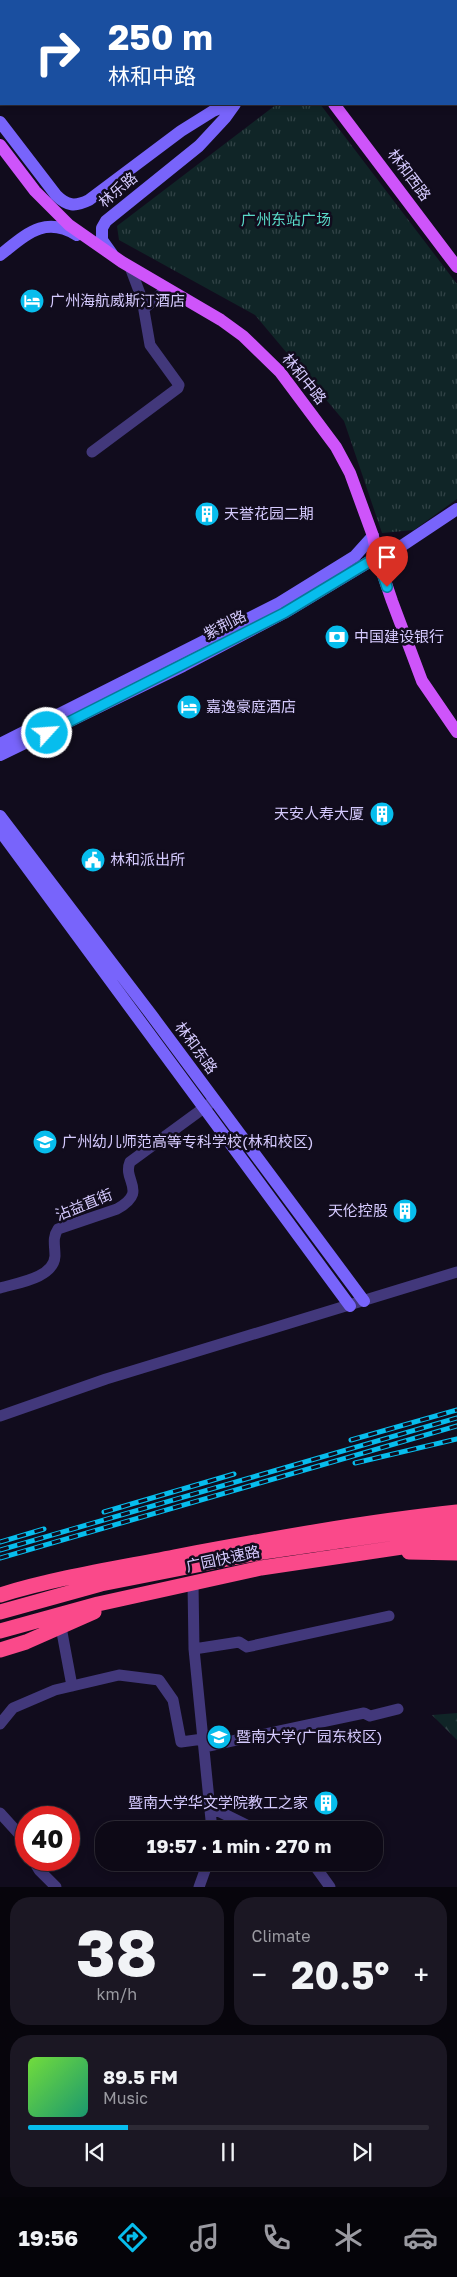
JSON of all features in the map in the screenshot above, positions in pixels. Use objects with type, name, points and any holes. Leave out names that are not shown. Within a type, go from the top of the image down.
[{"type":"highway","points":[[0,1595],[60,1579],[312,1532],[457,1512]]},
{"type":"highway","name":"广园快速路","points":[[0,1612],[80,1589],[169,1571],[306,1545],[457,1524]]},
{"type":"highway","points":[[169,1571],[312,1532]]},
{"type":"highway","name":"广园快速路","points":[[122,1599],[261,1568],[457,1539]]},
{"type":"highway","points":[[385,1549],[426,1554],[457,1553]]},
{"type":"highway","points":[[0,1650],[61,1627],[122,1599]]},
{"type":"highway","points":[[0,1631],[65,1612],[122,1599]]},
{"type":"main road","name":"林和西路","points":[[335,105],[455,261]]},
{"type":"main road","name":"林和中路","points":[[0,144],[36,191],[69,225],[166,290],[228,325],[243,336],[280,372],[336,447],[350,473],[373,536],[377,557],[422,681],[457,732]]},
{"type":"street","name":"林乐路","points":[[0,122],[56,194],[70,205],[89,200],[189,126],[228,105]]},
{"type":"street","name":"林乐路","points":[[116,258],[102,240],[102,228],[106,221],[199,146],[234,105]]},
{"type":"street","points":[[0,255],[42,226],[54,225],[67,228],[116,258]]},
{"type":"street","points":[[92,452],[178,388],[179,385],[150,346],[144,309],[130,267]]},
{"type":"street","points":[[144,309],[166,290]]},
{"type":"street","name":"紫荆路","points":[[0,755],[284,613],[377,557],[403,544],[457,509]]},
{"type":"street","name":"紫荆路","points":[[0,744],[279,603],[355,556],[373,536]]},
{"type":"street","name":"林和东路","points":[[0,816],[210,1104],[350,1306]]},
{"type":"street","name":"林和东路","points":[[0,831],[364,1302]]},
{"type":"street","name":"沾益直街","points":[[0,1288],[51,1269],[54,1261],[53,1236],[58,1229],[117,1209],[126,1204],[132,1197],[134,1187],[128,1166],[130,1162],[210,1104]]},
{"type":"street","points":[[0,1416],[106,1379],[364,1302],[457,1272]]},
{"type":"street","points":[[193,1583],[194,1649],[211,1821]]},
{"type":"street","points":[[194,1649],[239,1642],[247,1647],[389,1616]]},
{"type":"street","points":[[61,1627],[72,1686]]},
{"type":"street","points":[[0,1724],[13,1708],[55,1690],[119,1675],[159,1680],[173,1700],[181,1742],[203,1743],[364,1713],[370,1716],[398,1709]]},
{"type":"street","points":[[210,1807],[239,1821]]},
{"type":"street","points":[[0,1813],[15,1830]]},
{"type":"street","points":[[40,1871],[56,1887]]},
{"type":"street","points":[[199,1887],[205,1871]]},
{"type":"street","points":[[318,1871],[330,1887]]},
{"type":"green space","name":"广州东站广场","points":[[276,105],[321,105],[457,284],[457,499],[414,530],[382,533],[344,421],[255,315],[119,240],[117,226]]},
{"type":"green space","points":[[457,1713],[457,1740],[432,1715]]},
{"type":"railway","points":[[351,1440],[457,1410]]},
{"type":"railway","points":[[0,1550],[457,1418]]},
{"type":"railway","points":[[0,1558],[457,1426]]},
{"type":"railway","points":[[355,1463],[457,1439]]},
{"type":"railway","points":[[104,1512],[234,1474]]},
{"type":"railway","points":[[0,1542],[44,1529]]},
{"type":"place","name":"广州海航威斯汀酒店","points":[[32,301]]},
{"type":"place","name":"天誉花园二期","points":[[207,514]]},
{"type":"place","name":"中国建设银行","points":[[337,637]]},
{"type":"place","name":"嘉逸豪庭酒店","points":[[189,707]]},
{"type":"place","name":"天安人寿大厦","points":[[382,814]]},
{"type":"place","name":"林和派出所","points":[[93,860]]},
{"type":"place","name":"广州幼儿师范高等专科学校(林和校区)","points":[[45,1142]]},
{"type":"place","name":"天伦控股","points":[[405,1211]]},
{"type":"place","name":"暨南大学(广园东校区)","points":[[219,1737]]},
{"type":"place","name":"暨南大学华文学院教工之家","points":[[326,1803]]},
{"type":"route","points":[[47,733],[183,666],[284,613],[377,557],[387,587]]}]
